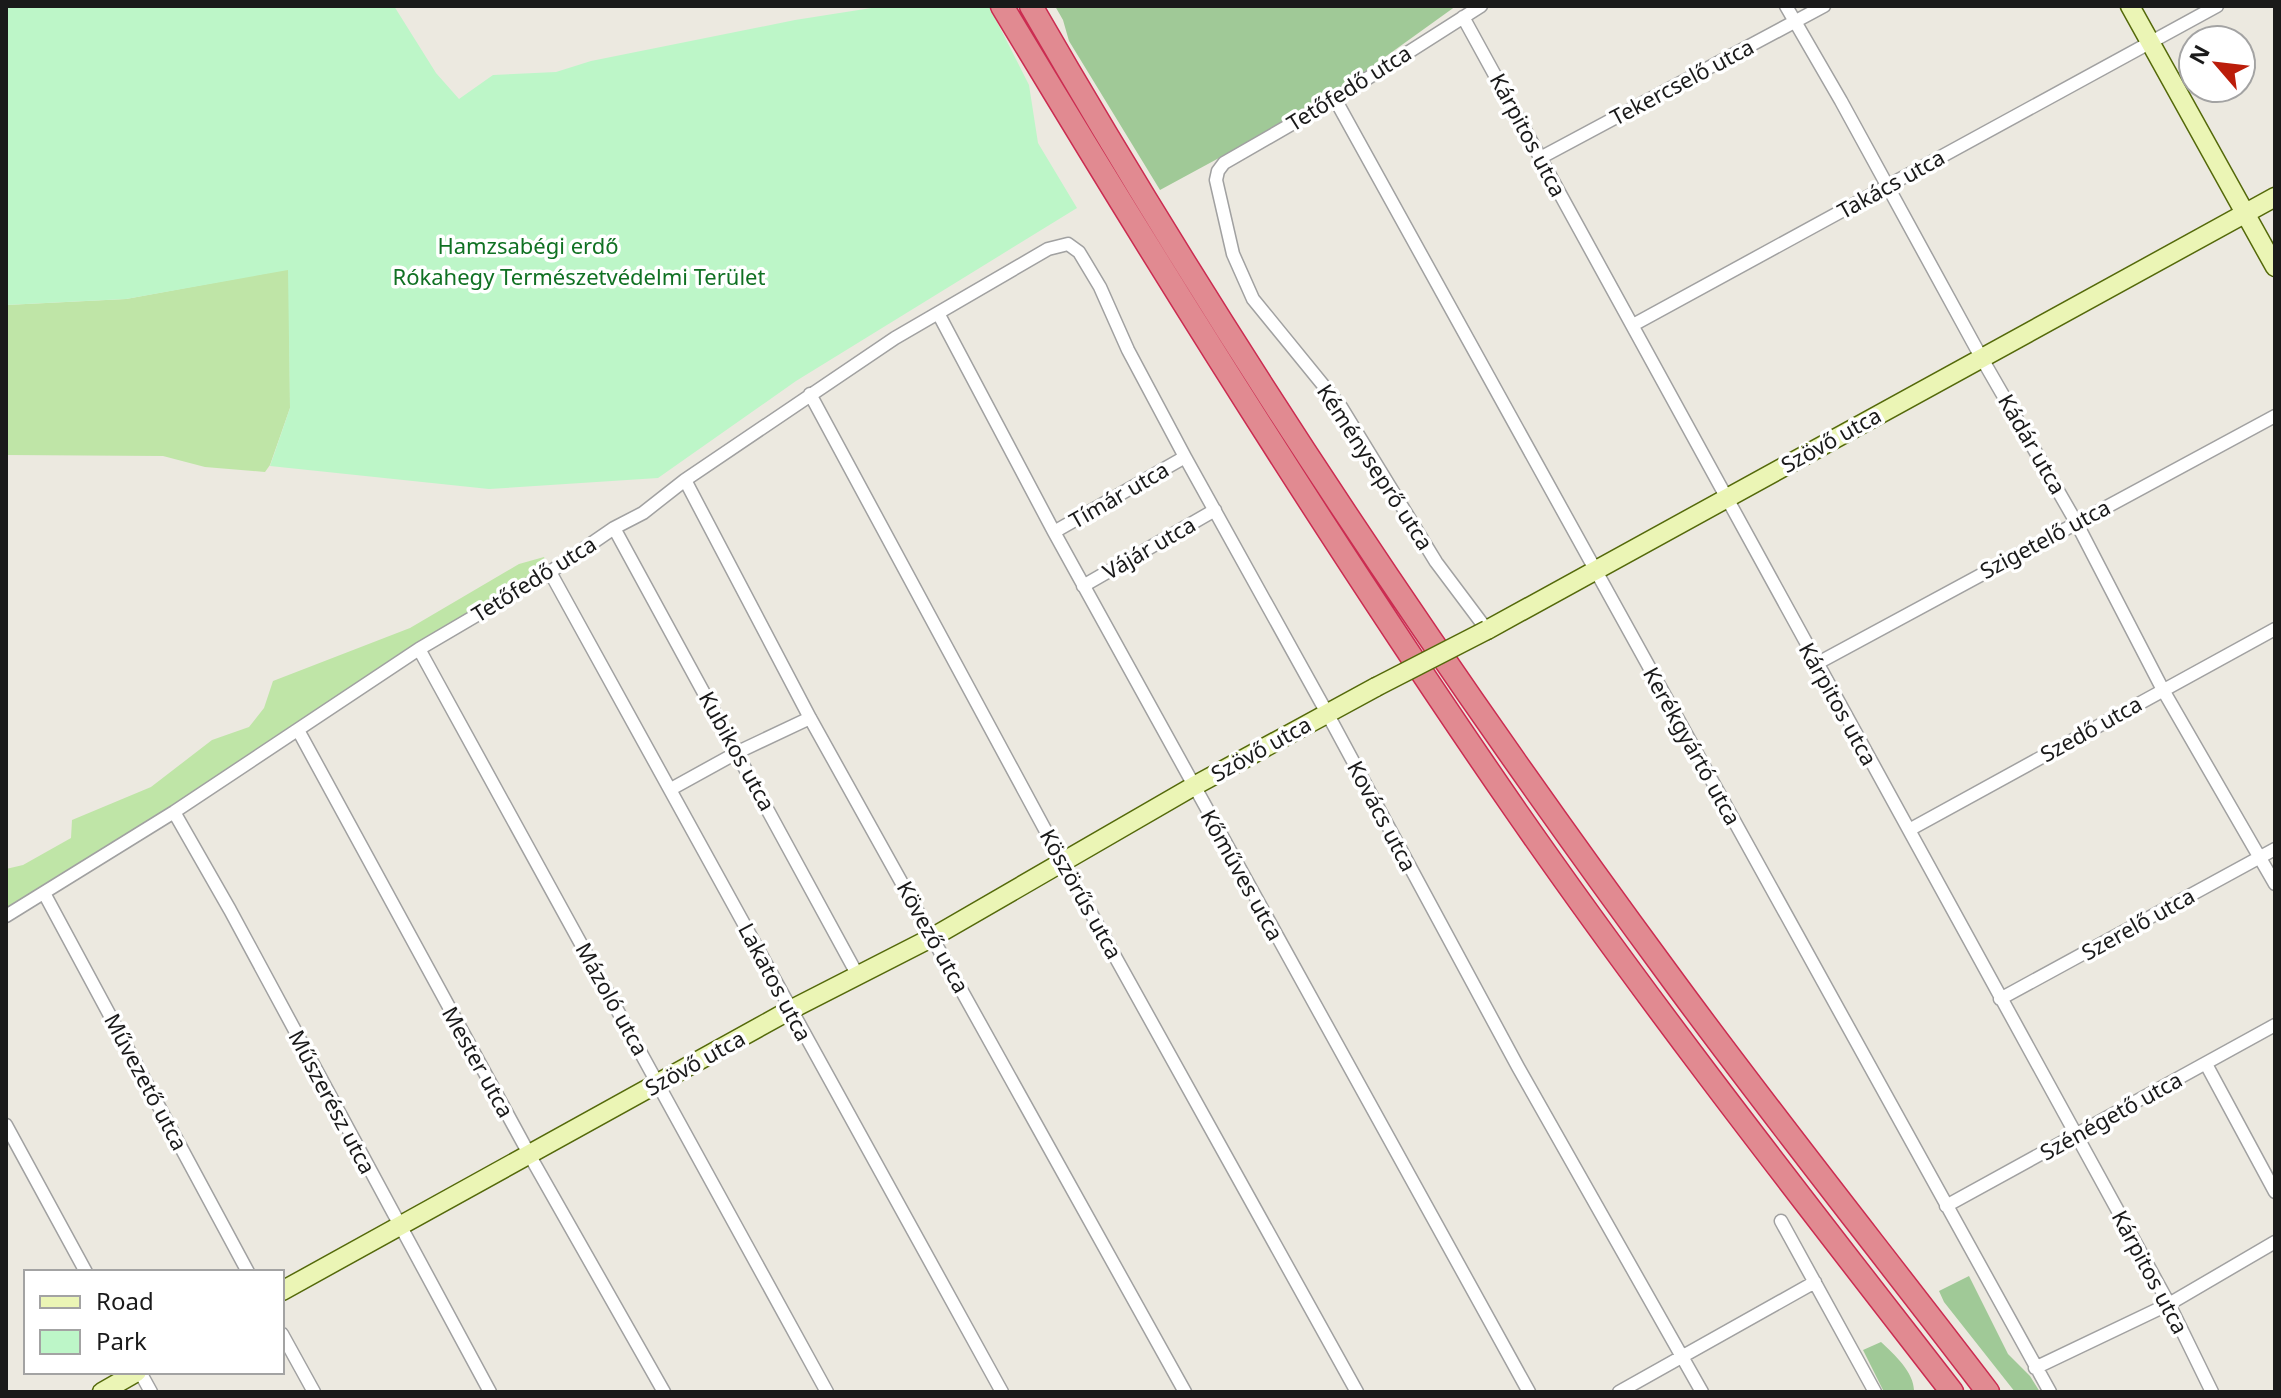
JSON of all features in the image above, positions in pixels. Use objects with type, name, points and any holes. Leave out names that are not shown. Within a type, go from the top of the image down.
[{"type":"highway","points":[[1002,6],[1205,340],[1515,809],[1663,1015],[1952,1392]]},
{"type":"highway","points":[[1031,6],[1232,339],[1504,746],[1768,1109],[1988,1392]]},
{"type":"street","name":"Tetőfedő utca","points":[[1218,171],[1224,163],[1335,99],[1481,6]]},
{"type":"street","name":"Kádár utca","points":[[1786,6],[2076,522],[2163,690],[2275,884]]},
{"type":"street","name":"Tekercselő utca","points":[[1540,158],[1824,6]]},
{"type":"street","points":[[2130,6],[2275,267]]},
{"type":"street","name":"Takács utca","points":[[1633,325],[2217,6]]},
{"type":"street","name":"Kárpitos utca","points":[[1463,17],[2077,1135],[2169,1304],[2212,1392]]},
{"type":"street","name":"Kerékgyártó utca","points":[[1335,99],[2050,1392]]},
{"type":"street","name":"Kéményseprő utca","points":[[1218,171],[1216,180],[1233,254],[1253,299],[1341,407],[1436,562],[1487,630]]},
{"type":"street","name":"Szövő utca","points":[[284,1290],[790,1010],[933,937],[1194,786],[1487,630],[2275,197]]},
{"type":"street","name":"Tetőfedő utca","points":[[6,916],[174,812],[419,649],[643,513],[685,480],[810,394],[938,313],[1063,243]]},
{"type":"street","name":"Kovács utca","points":[[1063,243],[1079,252],[1100,287],[1128,350],[1185,457],[1518,1067],[1702,1392]]},
{"type":"street","name":"Kőműves utca","points":[[938,313],[1083,586],[1529,1392]]},
{"type":"street","name":"Köszörűs utca","points":[[810,394],[1062,861],[1357,1392]]},
{"type":"street","name":"Szigetelő utca","points":[[1816,664],[2275,416]]},
{"type":"street","name":"Tímár utca","points":[[1054,532],[1185,457]]},
{"type":"street","name":"Kövező utca","points":[[685,480],[810,718],[1185,1392]]},
{"type":"street","name":"Vájár utca","points":[[1083,586],[1215,510]]},
{"type":"street","name":"Kubikos utca","points":[[614,528],[857,974]]},
{"type":"street","name":"Lakatos utca","points":[[550,572],[1002,1392]]},
{"type":"street","name":"Szedő utca","points":[[1909,830],[2275,629]]},
{"type":"street","name":"Mázoló utca","points":[[419,649],[827,1392]]},
{"type":"street","points":[[671,789],[738,752],[810,718]]},
{"type":"street","name":"Mester utca","points":[[298,730],[530,1156],[664,1392]]},
{"type":"street","name":"Műszerész utca","points":[[174,812],[490,1392]]},
{"type":"street","name":"Szerelő utca","points":[[2000,999],[2275,849]]},
{"type":"street","name":"Művezető utca","points":[[44,893],[247,1270]]},
{"type":"street","name":"Szénégető utca","points":[[1946,1206],[2275,1025]]},
{"type":"street","points":[[2206,1064],[2275,1192]]},
{"type":"street","points":[[6,1125],[85,1270]]},
{"type":"street","points":[[1781,1221],[1875,1392]]},
{"type":"street","points":[[2035,1368],[2169,1304],[2275,1242]]},
{"type":"street","points":[[1619,1392],[1815,1282]]},
{"type":"street","points":[[284,1338],[314,1392]]},
{"type":"street","points":[[102,1392],[135,1374]]},
{"type":"street","points":[[140,1374],[151,1392]]},
{"type":"green space","name":"Rókahegy Természetvédelmi Terület","points":[[6,6],[394,6],[436,73],[459,99],[493,75],[556,72],[591,61],[795,20],[884,6],[989,6],[1029,85],[1038,143],[1077,208],[796,381],[658,478],[489,489],[270,466],[290,408],[288,270],[126,299],[6,305]]},
{"type":"green space","points":[[1055,6],[1456,6],[1298,115],[1160,190],[1069,41]]},
{"type":"green space","points":[[289,269],[290,408],[265,472],[205,467],[163,456],[6,455],[6,305],[126,299]]},
{"type":"green space","points":[[544,557],[550,572],[6,916],[6,869],[23,865],[71,838],[72,820],[151,787],[212,740],[249,727],[264,708],[273,681],[410,628],[519,564]]},
{"type":"green space","points":[[1969,1276],[2008,1354],[2030,1376],[2040,1392],[2015,1392],[1944,1302],[1939,1291]]},
{"type":"green space","points":[[1881,1342],[1907,1371],[1914,1392],[1884,1392],[1863,1350]]},
{"type":"park label","name":"Hamzsabégi erdő","points":[[528,246]]}]
